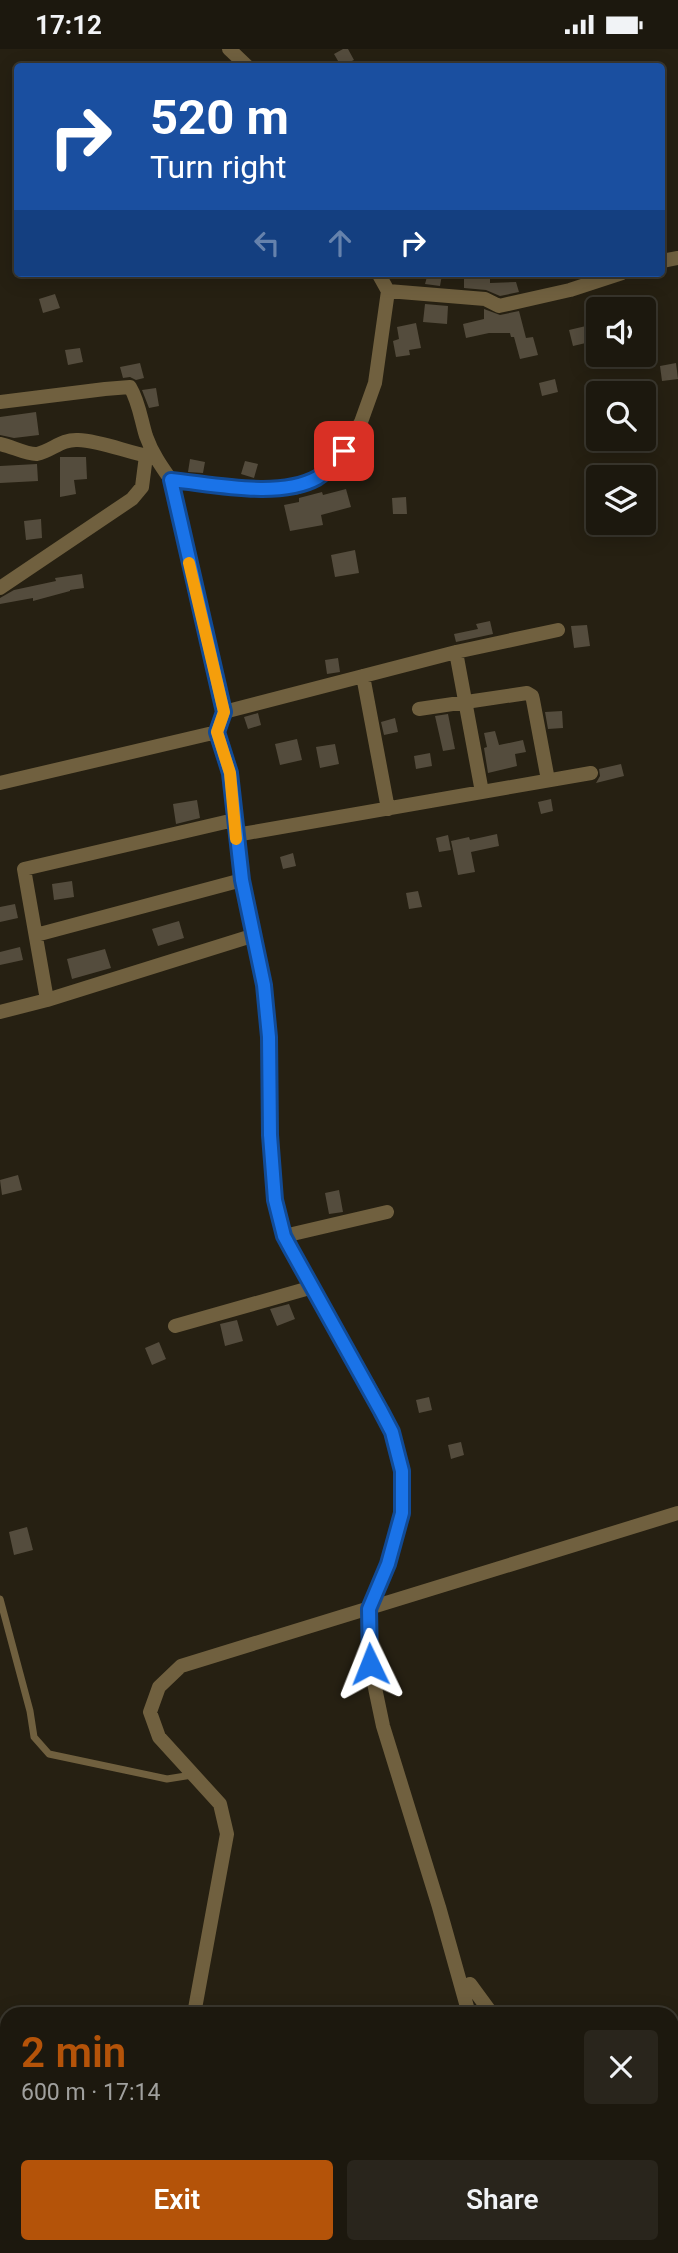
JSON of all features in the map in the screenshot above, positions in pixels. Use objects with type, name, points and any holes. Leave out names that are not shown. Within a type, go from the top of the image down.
[{"type":"street","points":[[229,49],[244,63]]},
{"type":"street","points":[[171,480],[276,490],[298,487],[320,477],[344,451],[361,422],[375,383],[387,291],[380,277]]},
{"type":"street","points":[[387,291],[485,299],[499,306],[570,290],[610,277]]},
{"type":"street","points":[[0,403],[130,387],[136,396],[150,456],[142,487],[132,499],[0,588]]},
{"type":"street","points":[[0,444],[37,454],[61,442],[82,440],[150,456],[171,480],[224,712],[217,732],[230,773],[242,880],[264,985],[269,1037],[270,1135],[275,1200],[284,1236],[392,1432],[402,1471],[402,1513],[388,1564],[369,1609],[370,1664],[383,1726],[467,2007]]},
{"type":"street","points":[[224,712],[456,652],[558,630]]},
{"type":"street","points":[[456,652],[482,792]]},
{"type":"street","points":[[363,675],[388,809]]},
{"type":"street","points":[[419,709],[527,693],[532,696],[548,780]]},
{"type":"street","points":[[0,783],[217,732]]},
{"type":"street","points":[[47,1000],[24,869],[235,828],[388,809],[591,773]]},
{"type":"street","points":[[36,935],[242,880]]},
{"type":"street","points":[[0,1012],[255,935]]},
{"type":"street","points":[[284,1236],[387,1212]]},
{"type":"street","points":[[175,1326],[313,1287]]},
{"type":"street","points":[[195,2007],[227,1834],[220,1804],[159,1737],[150,1712],[159,1686],[181,1666],[678,1513]]},
{"type":"street","points":[[470,1984],[487,2007]]},
{"type":"lane","points":[[0,1599],[30,1711],[34,1737],[49,1754],[167,1779],[193,1775]]},
{"type":"building","points":[[348,49],[354,60],[339,63],[334,54]]},
{"type":"building","points":[[427,277],[442,277],[440,286],[425,284]]},
{"type":"building","points":[[464,277],[490,277],[490,283],[516,282],[519,292],[500,296],[486,290],[464,288]]},
{"type":"building","points":[[55,294],[60,308],[43,313],[39,299]]},
{"type":"building","points":[[425,304],[448,306],[447,324],[423,322]]},
{"type":"building","points":[[484,309],[500,315],[519,311],[526,338],[533,337],[538,355],[520,359],[514,337],[511,337],[510,333],[489,333],[466,338],[463,324],[484,319]]},
{"type":"building","points":[[416,323],[421,348],[409,350],[410,355],[396,357],[393,341],[399,339],[397,327]]},
{"type":"building","points":[[586,326],[586,343],[573,346],[569,330]]},
{"type":"building","points":[[80,348],[83,362],[68,365],[65,350]]},
{"type":"building","points":[[140,363],[144,378],[123,378],[120,367]]},
{"type":"building","points":[[676,363],[678,379],[662,381],[660,366]]},
{"type":"building","points":[[555,379],[558,392],[542,396],[539,383]]},
{"type":"building","points":[[156,388],[159,406],[149,408],[142,390]]},
{"type":"building","points":[[36,412],[39,435],[14,438],[0,435],[0,417]]},
{"type":"building","points":[[60,457],[86,457],[87,479],[74,480],[76,494],[60,497]]},
{"type":"building","points":[[190,459],[205,462],[203,473],[188,472]]},
{"type":"building","points":[[245,461],[258,464],[254,478],[241,474]]},
{"type":"building","points":[[37,464],[38,481],[0,483],[0,466]]},
{"type":"building","points":[[346,489],[351,507],[321,515],[323,525],[290,531],[284,505],[322,492],[323,495]]},
{"type":"building","points":[[406,497],[407,514],[393,514],[392,498]]},
{"type":"building","points":[[41,519],[42,538],[26,540],[24,521]]},
{"type":"building","points":[[355,550],[359,573],[335,577],[331,555]]},
{"type":"building","points":[[82,574],[84,588],[33,601],[33,598],[0,604],[0,598],[14,590],[56,581],[55,578]]},
{"type":"building","points":[[490,621],[493,634],[456,642],[454,634],[478,629],[476,624]]},
{"type":"building","points":[[587,625],[590,646],[574,648],[571,626]]},
{"type":"building","points":[[338,658],[340,672],[327,674],[325,660]]},
{"type":"building","points":[[562,711],[563,728],[548,729],[545,712]]},
{"type":"building","points":[[258,713],[261,725],[248,729],[244,717]]},
{"type":"building","points":[[448,714],[455,749],[443,751],[435,716]]},
{"type":"building","points":[[395,718],[398,732],[384,735],[381,722]]},
{"type":"building","points":[[495,731],[499,745],[523,740],[526,752],[515,754],[517,766],[488,773],[484,733]]},
{"type":"building","points":[[297,739],[302,760],[280,765],[275,744]]},
{"type":"building","points":[[335,744],[339,764],[320,768],[316,747]]},
{"type":"building","points":[[430,753],[432,766],[416,769],[414,756]]},
{"type":"building","points":[[621,764],[624,776],[596,783],[600,776],[599,769]]},
{"type":"building","points":[[551,799],[553,811],[541,814],[538,802]]},
{"type":"building","points":[[197,800],[200,818],[176,824],[173,804]]},
{"type":"building","points":[[497,834],[499,846],[471,852],[475,872],[458,875],[451,841]]},
{"type":"building","points":[[448,835],[451,850],[439,852],[436,838]]},
{"type":"building","points":[[293,853],[296,866],[283,869],[280,857]]},
{"type":"building","points":[[72,881],[74,897],[54,900],[52,884]]},
{"type":"building","points":[[418,891],[422,907],[409,909],[406,893]]},
{"type":"building","points":[[15,904],[18,918],[0,922],[0,907]]},
{"type":"building","points":[[179,921],[184,938],[158,946],[152,929]]},
{"type":"building","points":[[20,947],[23,960],[0,965],[0,952]]},
{"type":"building","points":[[105,949],[111,968],[72,979],[67,959]]},
{"type":"building","points":[[18,1175],[22,1190],[2,1195],[0,1180]]},
{"type":"building","points":[[339,1190],[343,1212],[329,1214],[325,1193]]},
{"type":"building","points":[[289,1304],[295,1319],[277,1326],[270,1309]]},
{"type":"building","points":[[237,1320],[243,1341],[225,1346],[220,1324]]},
{"type":"building","points":[[159,1342],[166,1359],[152,1365],[145,1348]]},
{"type":"building","points":[[429,1397],[432,1410],[419,1413],[416,1400]]},
{"type":"building","points":[[461,1442],[464,1455],[451,1459],[448,1445]]},
{"type":"building","points":[[27,1527],[33,1550],[14,1555],[9,1532]]},
{"type":"slow traffic","points":[[189,563],[224,712],[217,732],[230,773],[236,839]]},
{"type":"route","points":[[344,451],[320,477],[298,487],[276,490],[171,480],[195,595],[224,712],[217,732],[230,773],[242,880],[264,985],[269,1037],[270,1135],[275,1200],[284,1236],[392,1432],[402,1471],[402,1513],[388,1564],[369,1609],[370,1664]]}]
